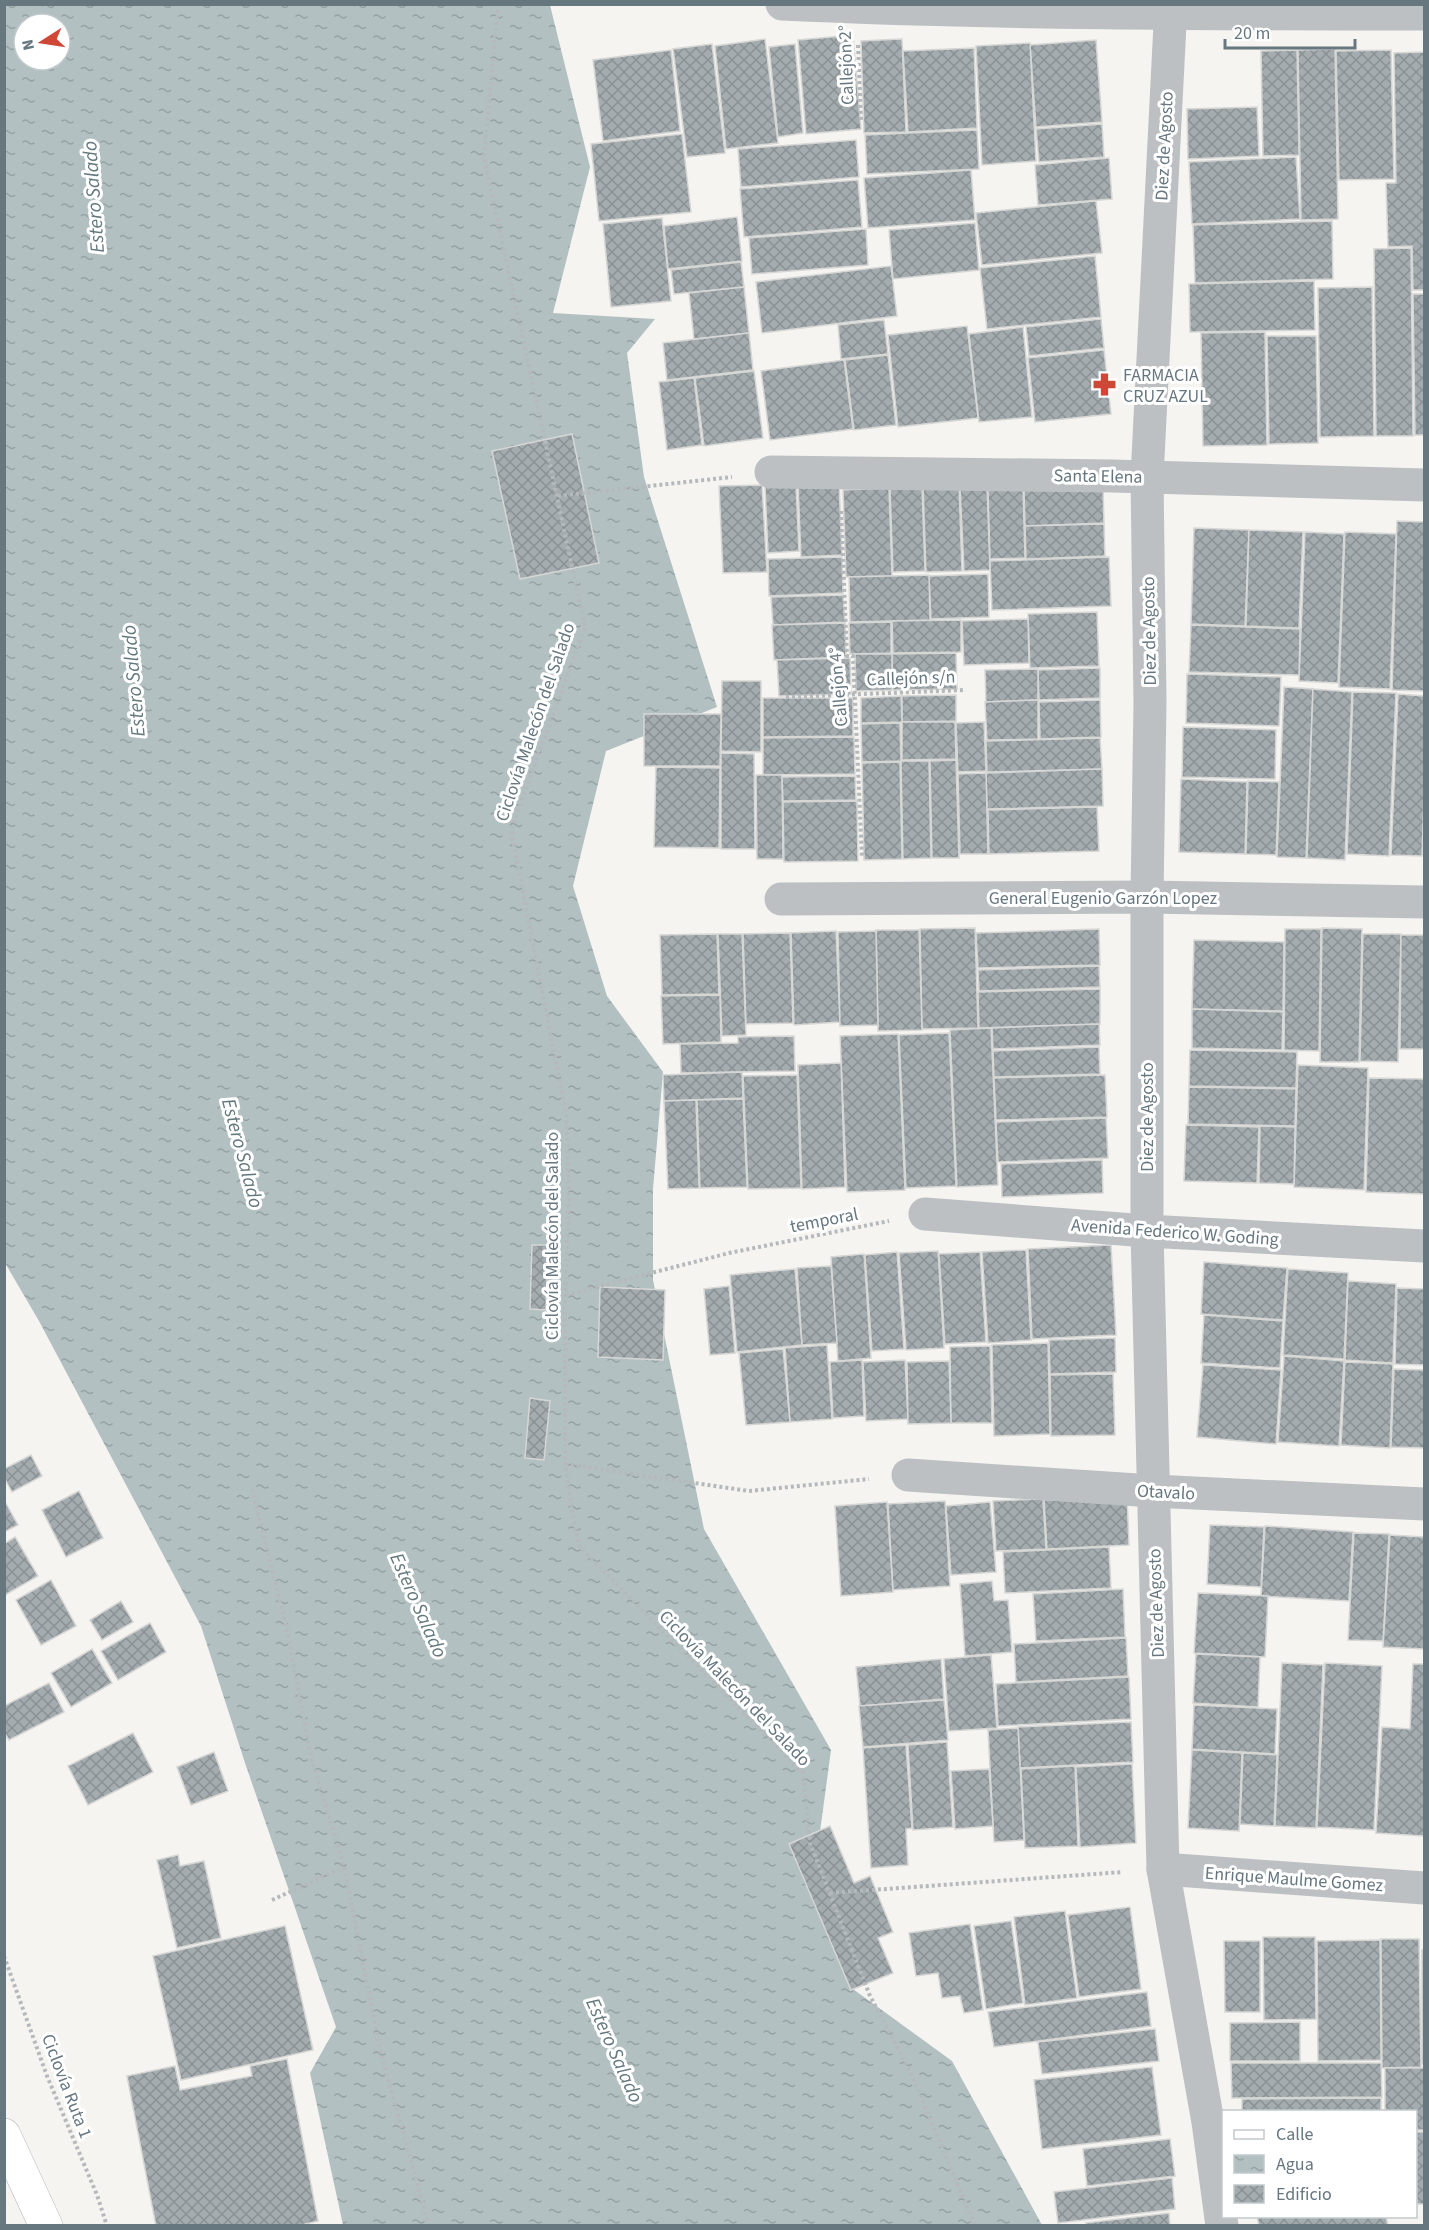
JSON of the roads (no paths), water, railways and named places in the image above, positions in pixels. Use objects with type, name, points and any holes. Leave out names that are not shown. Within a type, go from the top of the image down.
[{"type":"main road","points":[[4,2135],[40,2211]]},
{"type":"main road","points":[[4,2160],[40,2211]]},
{"type":"street","points":[[782,4],[857,8],[1171,9],[1425,14]]},
{"type":"street","name":"Diez de Agosto","points":[[1171,9],[1147,477],[1150,702],[1147,897],[1147,1231],[1163,1869],[1208,2122],[1221,2226]]},
{"type":"street","name":"Santa Elena","points":[[771,472],[1147,477],[1425,484]]},
{"type":"street","name":"General Eugenio Garzón Lopez","points":[[781,899],[1147,897],[1425,903]]},
{"type":"street","name":"Avenida Federico W. Goding","points":[[925,1214],[1147,1231],[1425,1246]]},
{"type":"street","name":"Otavalo","points":[[908,1475],[1153,1491],[1425,1504]]},
{"type":"street","name":"Enrique Maulme Gomez","points":[[1163,1869],[1425,1888]]},
{"type":"water","name":"Estero Salado","points":[[4,5],[550,5],[590,167],[553,313],[655,319],[627,353],[644,477],[717,707],[606,751],[573,886],[607,996],[663,1072],[653,1189],[653,1280],[704,1529],[831,1750],[815,1869],[853,1989],[952,2061],[1042,2225],[343,2225],[310,2073],[336,2027],[245,1763],[201,1626],[39,1321],[5,1263]]},
{"type":"place","name":"FARMACIA CRUZ AZUL","points":[[1105,385]]}]
